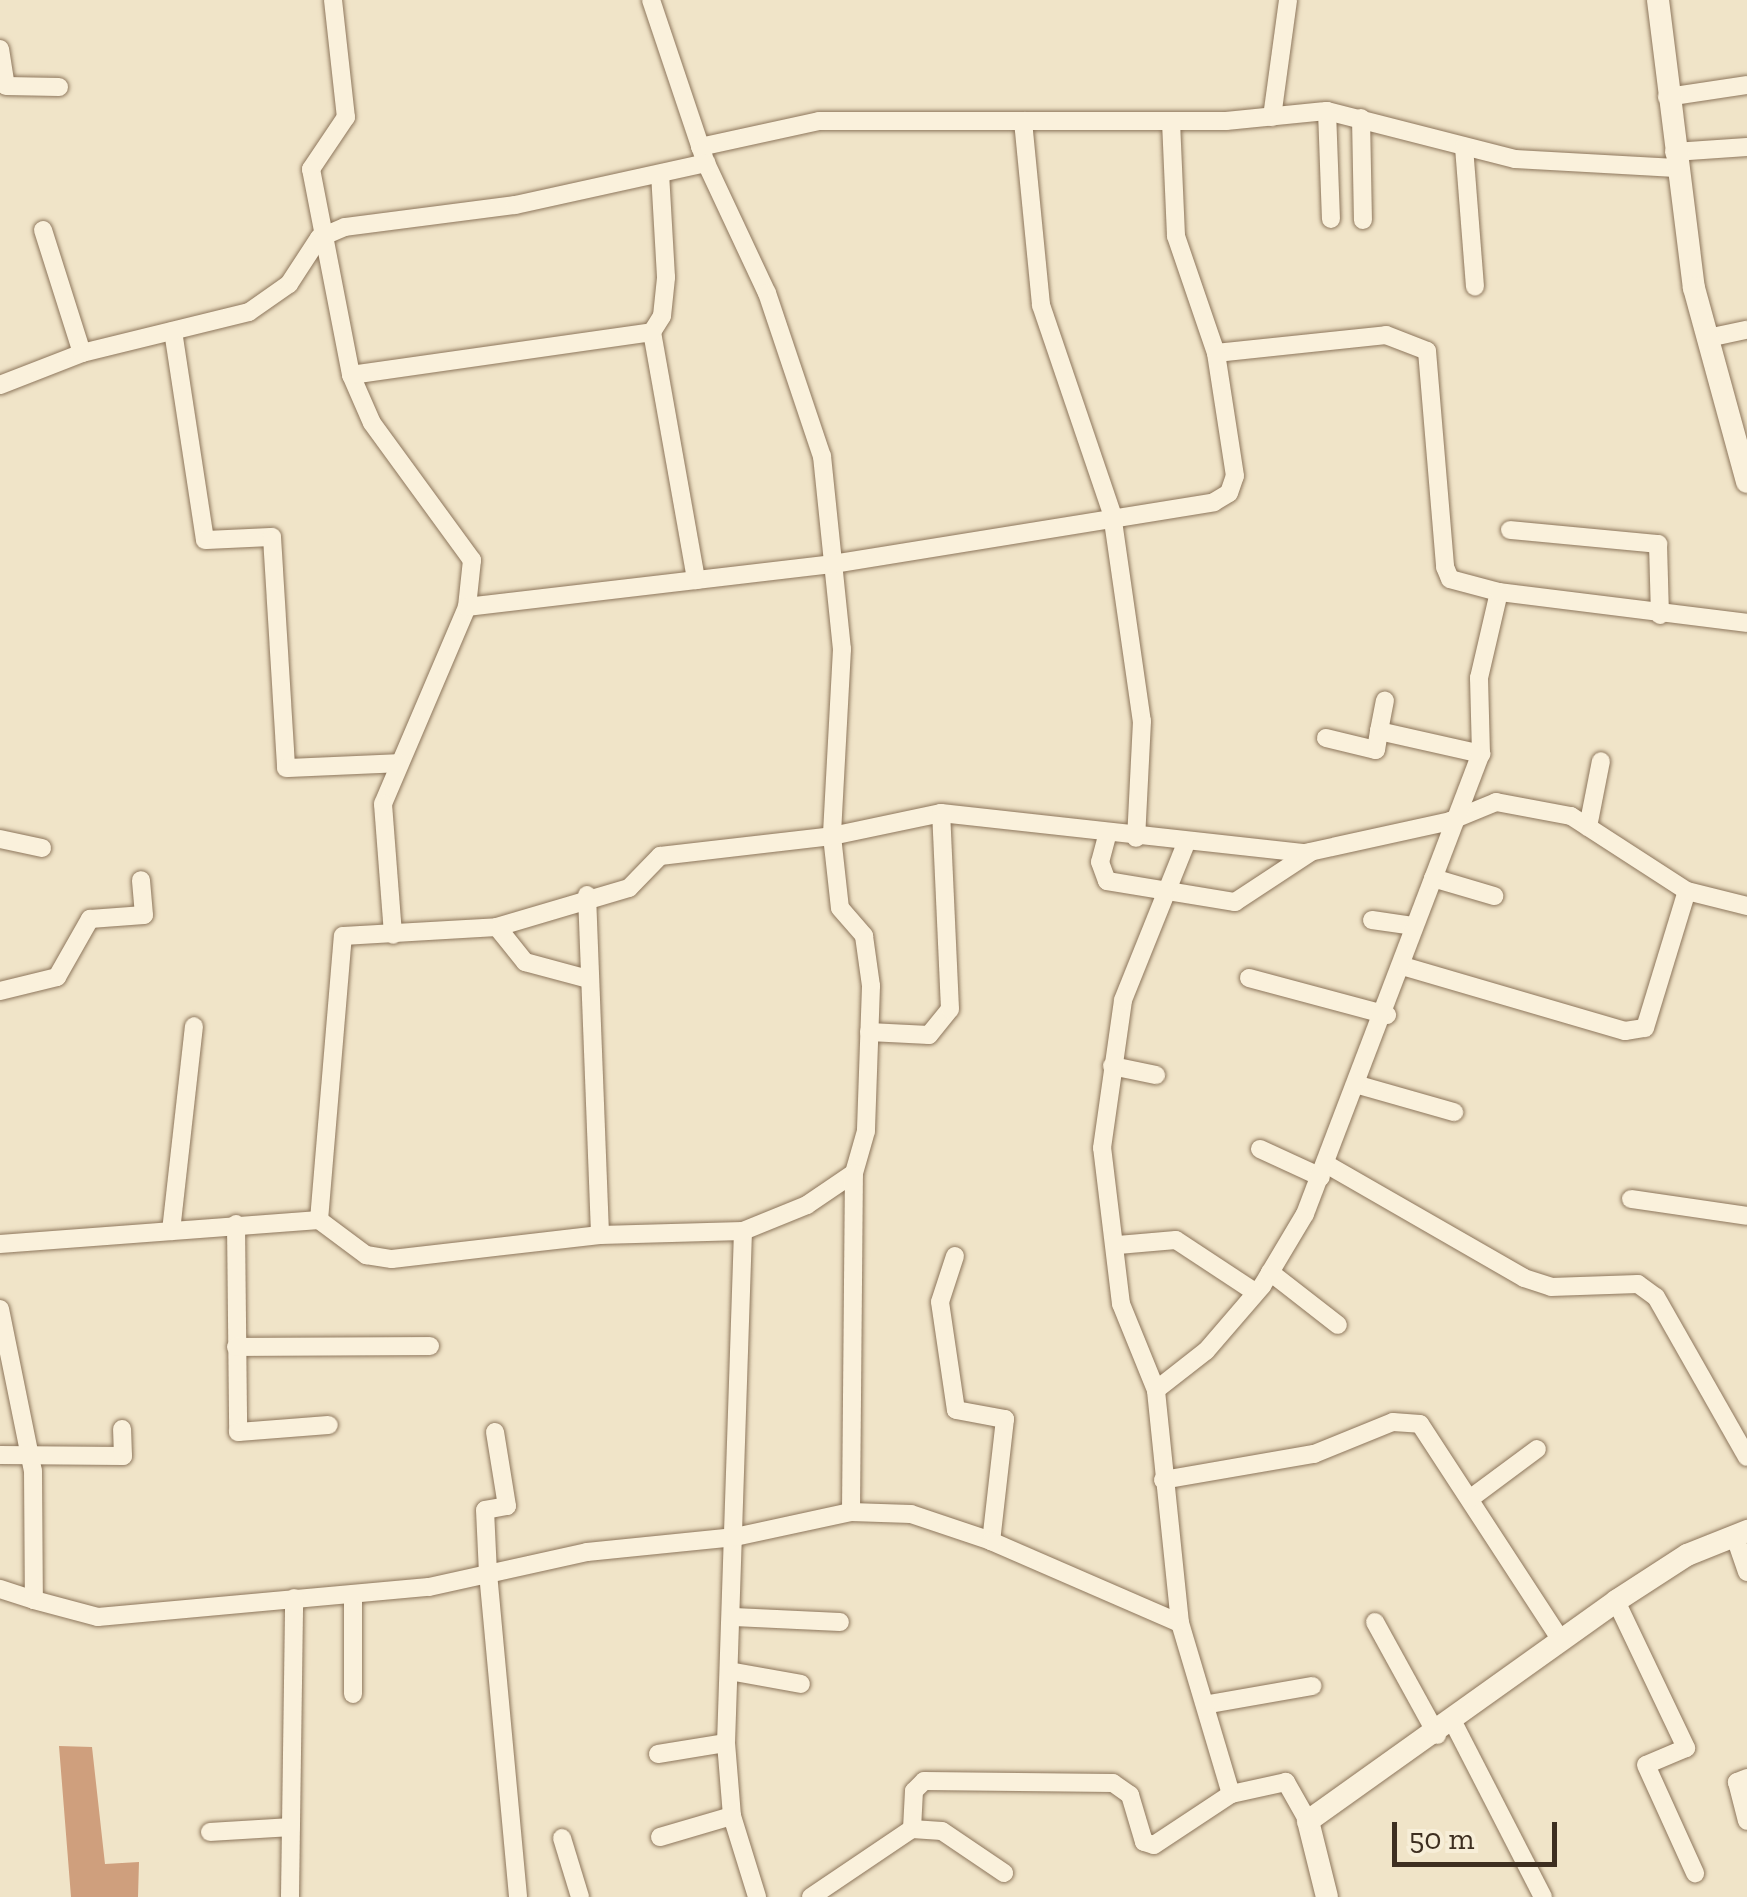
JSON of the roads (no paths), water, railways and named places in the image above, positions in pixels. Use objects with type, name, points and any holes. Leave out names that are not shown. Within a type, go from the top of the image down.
[{"type":"street","points":[[332,0],[348,94],[346,117],[311,169],[319,238],[351,375],[372,423],[464,540],[472,560],[467,607],[383,804],[393,935]]},
{"type":"street","points":[[650,0],[703,155],[768,293],[822,456],[842,649],[832,836],[840,908],[864,936],[870,1032],[866,1131],[854,1173],[851,1512]]},
{"type":"street","points":[[1272,118],[1288,0]]},
{"type":"street","points":[[1658,0],[1675,160],[1708,338],[1747,482]]},
{"type":"street","points":[[0,48],[6,86],[59,87]]},
{"type":"street","points":[[1667,97],[1747,85]]},
{"type":"street","points":[[1327,111],[1332,219]]},
{"type":"street","points":[[0,385],[82,353],[270,302],[319,238],[344,227],[515,205],[660,174],[703,155],[820,121],[1171,120],[1272,118],[1327,111],[1515,159],[1675,160],[1747,147]]},
{"type":"street","points":[[1360,118],[1364,220]]},
{"type":"street","points":[[467,607],[833,564],[1112,514],[1214,502],[1229,493],[1235,476],[1216,353],[1176,236],[1171,120]]},
{"type":"street","points":[[1023,121],[1041,305],[1112,514],[1142,721],[1136,838]]},
{"type":"street","points":[[1464,147],[1475,287]]},
{"type":"street","points":[[660,174],[666,277],[662,316],[652,332],[696,580]]},
{"type":"street","points":[[43,230],[82,353]]},
{"type":"street","points":[[1708,338],[1747,330]]},
{"type":"street","points":[[172,331],[206,540],[272,537],[286,768],[399,763]]},
{"type":"street","points":[[351,375],[652,332]]},
{"type":"street","points":[[1216,353],[1386,335],[1426,351],[1445,567],[1450,579],[1499,592],[1747,624]]},
{"type":"street","points":[[1510,530],[1658,544],[1660,615]]},
{"type":"street","points":[[1156,1390],[1206,1352],[1270,1272],[1324,1170],[1406,967],[1413,926],[1450,821],[1482,754],[1479,678],[1499,592]]},
{"type":"street","points":[[1326,738],[1376,750],[1385,701]]},
{"type":"street","points":[[1379,731],[1482,754]]},
{"type":"street","points":[[1588,827],[1601,761]]},
{"type":"street","points":[[319,1220],[337,942],[354,934],[496,928],[588,895],[629,888],[660,856],[832,836],[941,813],[1107,836],[1312,852],[1450,821],[1496,802],[1541,808],[1588,827],[1686,891],[1747,906]]},
{"type":"street","points":[[870,1032],[929,1035],[950,1008],[941,813]]},
{"type":"street","points":[[1107,836],[1100,862],[1108,880],[1163,895],[1235,902],[1312,852]]},
{"type":"street","points":[[0,839],[42,848]]},
{"type":"street","points":[[1187,841],[1123,1000],[1102,1148],[1118,1246],[1121,1304],[1156,1390],[1180,1623],[1209,1704],[1231,1794]]},
{"type":"street","points":[[1433,878],[1494,896]]},
{"type":"street","points":[[0,991],[58,977],[90,919],[144,915],[141,880]]},
{"type":"street","points":[[1406,967],[1625,1031],[1646,1028],[1686,891]]},
{"type":"street","points":[[588,895],[600,1236]]},
{"type":"street","points":[[1372,920],[1413,926]]},
{"type":"street","points":[[496,928],[525,962],[588,979]]},
{"type":"street","points":[[1249,978],[1387,1015]]},
{"type":"street","points":[[171,1230],[194,1026]]},
{"type":"street","points":[[1112,1066],[1156,1074]]},
{"type":"street","points":[[1358,1085],[1454,1112]]},
{"type":"street","points":[[1260,1149],[1324,1170],[1524,1278],[1551,1287],[1638,1284],[1656,1296],[1747,1458]]},
{"type":"street","points":[[0,1244],[319,1220],[366,1255],[392,1260],[600,1236],[743,1231],[807,1204],[854,1173]]},
{"type":"street","points":[[1631,1199],[1747,1216]]},
{"type":"street","points":[[236,1224],[238,1432],[329,1425]]},
{"type":"street","points":[[743,1231],[734,1617],[726,1743],[732,1816],[757,1897]]},
{"type":"street","points":[[1118,1246],[1176,1240],[1254,1292]]},
{"type":"street","points":[[955,1256],[940,1302],[956,1410],[1005,1420],[991,1541]]},
{"type":"street","points":[[1270,1272],[1338,1325]]},
{"type":"street","points":[[0,1309],[31,1452],[34,1600]]},
{"type":"street","points":[[236,1347],[430,1346]]},
{"type":"street","points":[[1163,1480],[1314,1454],[1393,1422],[1420,1424],[1562,1640]]},
{"type":"street","points":[[0,1455],[31,1452],[123,1456],[122,1429]]},
{"type":"street","points":[[495,1432],[507,1506],[485,1510],[488,1573],[518,1897]]},
{"type":"street","points":[[1470,1498],[1536,1450]]},
{"type":"street","points":[[0,1588],[98,1616],[352,1594],[488,1573],[587,1552],[735,1537],[851,1512],[911,1514],[991,1541],[1180,1623]]},
{"type":"street","points":[[1308,1821],[1445,1728],[1616,1601],[1687,1556],[1741,1534],[1747,1572]]},
{"type":"street","points":[[352,1594],[353,1694]]},
{"type":"street","points":[[290,1897],[294,1598]]},
{"type":"street","points":[[1616,1601],[1686,1748],[1646,1766],[1695,1873]]},
{"type":"street","points":[[734,1617],[840,1622]]},
{"type":"street","points":[[1375,1622],[1445,1728],[1543,1897]]},
{"type":"street","points":[[730,1671],[801,1684]]},
{"type":"street","points":[[1209,1704],[1312,1686]]},
{"type":"street","points":[[658,1754],[726,1743]]},
{"type":"street","points":[[1747,1778],[1737,1782],[1747,1821]]},
{"type":"street","points":[[912,1829],[914,1791],[924,1782],[1113,1783],[1130,1796],[1144,1842],[1154,1845],[1231,1794],[1286,1782],[1308,1821],[1327,1897]]},
{"type":"street","points":[[660,1837],[732,1816]]},
{"type":"street","points":[[210,1832],[291,1827]]},
{"type":"street","points":[[811,1897],[912,1829],[942,1831],[1004,1873]]},
{"type":"street","points":[[562,1838],[580,1897]]}]
